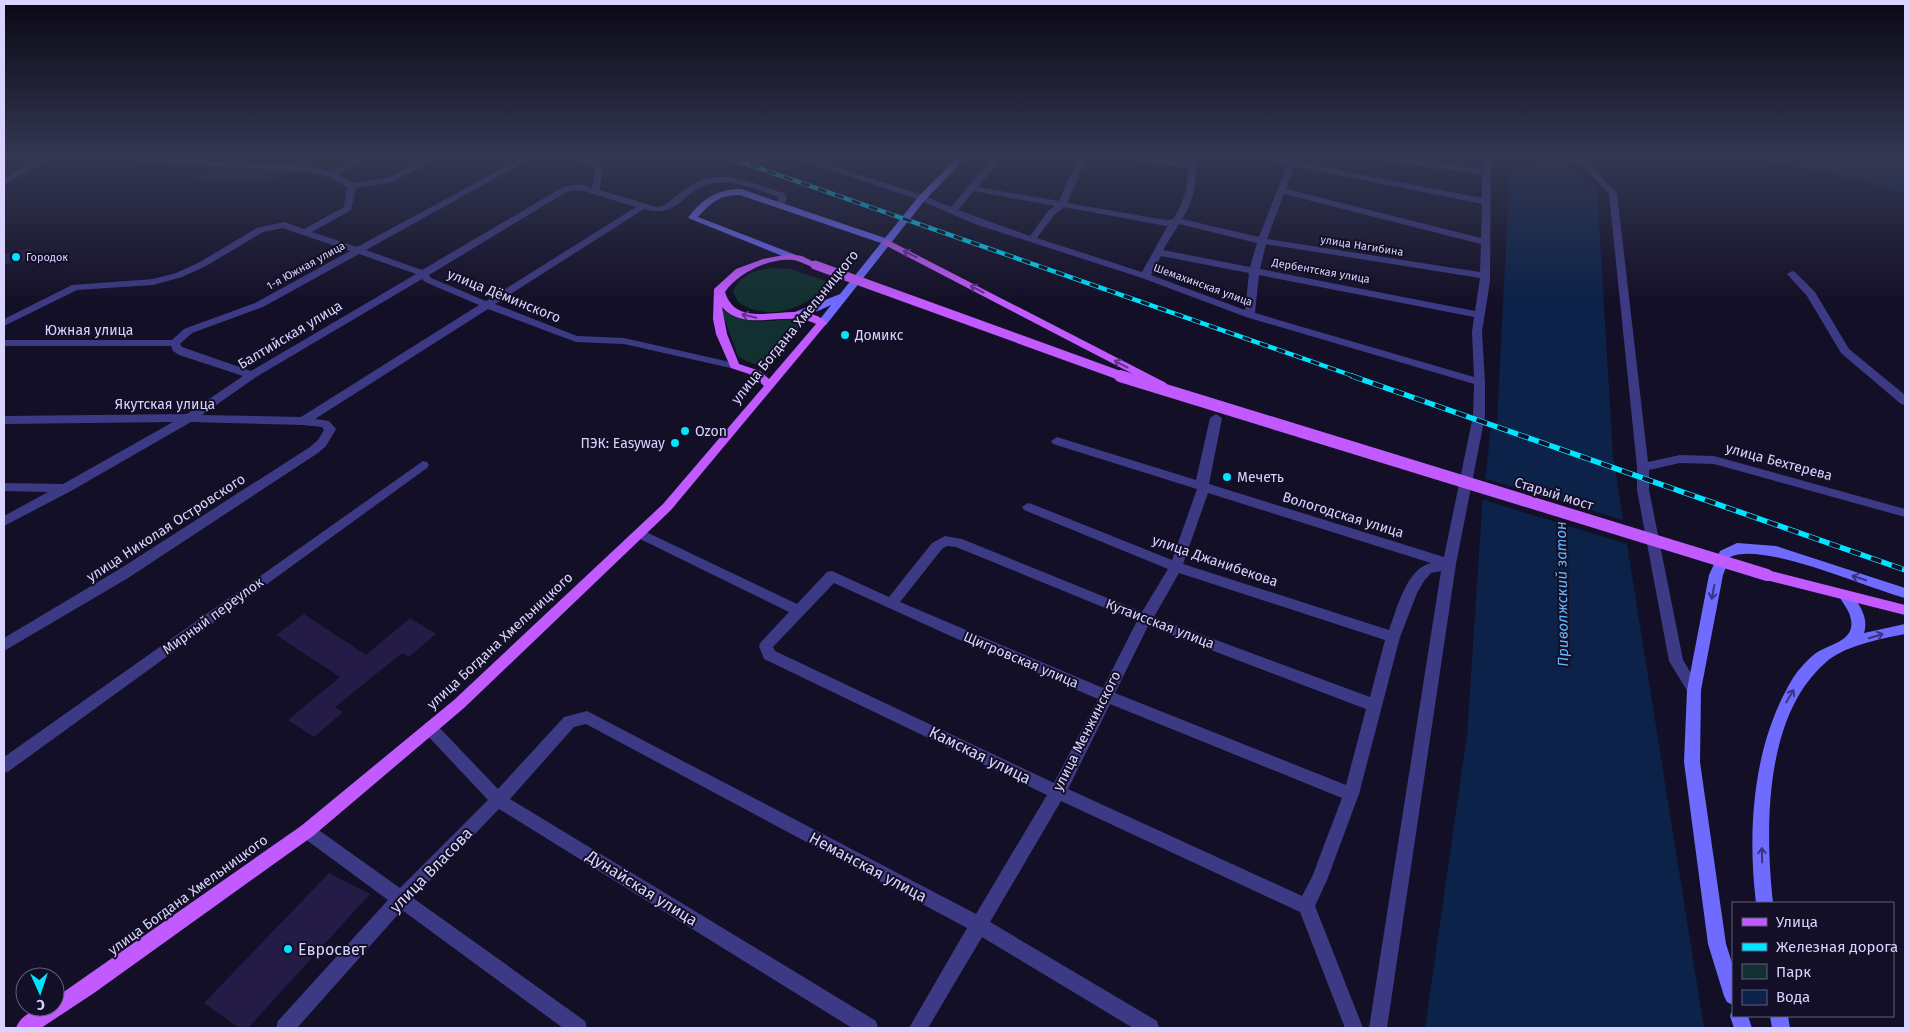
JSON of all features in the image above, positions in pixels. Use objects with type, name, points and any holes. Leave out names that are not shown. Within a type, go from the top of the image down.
[{"type":"main road","points":[[703,207],[693,218],[1039,349],[1196,401]]},
{"type":"main road","points":[[790,207],[886,242],[1196,401]]},
{"type":"main road","name":"улица Богдана Хмельницкого","points":[[25,1028],[96,982],[306,831],[459,704],[640,534],[690,482],[822,323],[915,207]]},
{"type":"main road","points":[[770,386],[756,374],[735,366],[718,319],[716,308],[720,289],[728,278],[748,267],[793,257]]},
{"type":"main road","points":[[720,289],[724,302],[737,313],[747,317],[770,318],[792,315],[819,307],[844,294]]},
{"type":"main road","points":[[792,315],[807,316],[822,323]]},
{"type":"main road","name":"Старый мост","points":[[1196,401],[1767,575],[1905,610]]},
{"type":"main road","points":[[1732,993],[1717,944],[1702,847],[1692,762],[1694,690],[1716,575],[1725,554],[1737,548],[1776,551],[1905,593]]},
{"type":"main road","points":[[1846,596],[1855,610],[1860,625],[1857,635],[1848,644]]},
{"type":"main road","points":[[1764,902],[1761,824],[1768,758],[1785,704],[1801,677],[1820,658],[1848,644],[1905,629]]},
{"type":"street","points":[[303,232],[348,207]]},
{"type":"street","name":"1-я Южная улица","points":[[175,344],[188,331],[259,305],[437,207]]},
{"type":"street","name":"Балтийская улица","points":[[4,522],[67,488],[162,431],[189,418],[252,375],[422,272],[534,207]]},
{"type":"street","points":[[303,421],[642,207]]},
{"type":"street","name":"Балтийская улица","points":[[643,207],[653,210],[667,207]]},
{"type":"street","name":"Шемахинская улица","points":[[945,207],[978,222],[1144,276],[1250,315],[1480,382]]},
{"type":"street","points":[[1032,240],[1051,213],[1059,207]]},
{"type":"street","name":"улица Нагибина","points":[[1074,207],[1166,223],[1177,221],[1262,241],[1485,276]]},
{"type":"street","points":[[1144,276],[1171,227],[1177,221],[1182,207]]},
{"type":"street","points":[[1250,315],[1254,272],[1262,241],[1276,207]]},
{"type":"street","points":[[1346,207],[1485,242]]},
{"type":"street","points":[[1378,1028],[1450,564],[1479,416],[1480,382],[1477,332],[1481,315],[1485,276],[1487,207]]},
{"type":"street","points":[[1614,207],[1643,468],[1643,490],[1676,661],[1694,690]]},
{"type":"street","name":"улица Дёминского","points":[[4,323],[75,287],[153,282],[179,275],[203,264],[260,230],[284,225],[422,272],[428,280],[576,339],[624,341],[735,366]]},
{"type":"street","name":"Дербентская улица","points":[[1157,252],[1481,315]]},
{"type":"street","points":[[1792,274],[1811,294],[1844,351],[1905,400]]},
{"type":"street","name":"Южная улица","points":[[4,344],[175,344]]},
{"type":"street","points":[[175,344],[177,349],[184,353],[252,375]]},
{"type":"street","name":"Якутская улица","points":[[4,420],[189,418],[303,421],[325,424]]},
{"type":"street","name":"улица Менжинского","points":[[918,1028],[980,926],[1057,792],[1145,619],[1176,567],[1203,488],[1202,480],[1216,418]]},
{"type":"street","name":"улица Николая Островского","points":[[4,645],[123,574],[314,450],[328,436],[330,429],[325,424]]},
{"type":"street","name":"Вологодская улица","points":[[1057,441],[1450,564]]},
{"type":"street","name":"улица Бехтерева","points":[[1643,468],[1680,459],[1714,460],[1905,512]]},
{"type":"street","name":"Мирный переулок","points":[[4,766],[422,465]]},
{"type":"street","points":[[4,487],[67,488]]},
{"type":"street","name":"улица Джанибекова","points":[[1028,507],[1176,567],[1393,638]]},
{"type":"street","points":[[640,534],[797,610]]},
{"type":"street","name":"Кутаисская улица","points":[[891,604],[937,546],[945,541],[957,542],[1145,619],[1376,706]]},
{"type":"street","points":[[1354,1028],[1306,906],[1319,880],[1351,794],[1393,638],[1419,577],[1427,570],[1450,564]]},
{"type":"street","name":"Щигровская улица","points":[[797,610],[832,576],[891,604],[1105,696],[1351,794]]},
{"type":"street","name":"Камская улица","points":[[797,610],[768,642],[765,649],[769,655],[1057,792],[1306,906]]},
{"type":"street","name":"улица Власова","points":[[285,1028],[400,900],[498,800],[569,722],[581,718]]},
{"type":"street","name":"Неманская улица","points":[[581,718],[592,719],[980,926],[1150,1028]]},
{"type":"street","name":"Дунайская улица","points":[[430,728],[498,800],[869,1028]]},
{"type":"street","points":[[306,831],[578,1028]]},
{"type":"green space","points":[[772,268],[790,269],[829,282],[810,299],[799,306],[787,310],[762,312],[738,302],[733,292],[743,277],[760,270]]},
{"type":"green space","points":[[725,310],[751,321],[796,319],[800,320],[802,325],[770,363],[756,365],[738,357],[722,311]]},
{"type":"water","name":"Приволжский затон","points":[[1508,207],[1598,207],[1613,456],[1704,1028],[1425,1028],[1467,735],[1482,508],[1491,428],[1497,422]]},
{"type":"pier","points":[[1483,478],[1626,521],[1630,545],[1481,499]]},
{"type":"building","name":"Городок","points":[[31,248],[29,259],[4,265],[4,254]]},
{"type":"building","points":[[304,614],[366,655],[410,618],[436,634],[409,657],[402,653],[335,707],[343,712],[314,737],[288,720],[340,677],[276,635]]},
{"type":"building","name":"Евросвет","points":[[329,873],[370,894],[248,1028],[239,1028],[204,1003]]},
{"type":"railway","points":[[871,207],[1356,377]]},
{"type":"railway","points":[[1352,376],[1905,570]]},
{"type":"place","name":"Городок","points":[[16,257]]},
{"type":"place","name":"Домикс","points":[[845,335]]},
{"type":"place","name":"Ozon","points":[[685,431]]},
{"type":"place","name":"ПЭК: Easyway","points":[[675,443]]},
{"type":"place","name":"Мечеть","points":[[1227,477]]},
{"type":"place","name":"Евросвет","points":[[288,949]]}]
